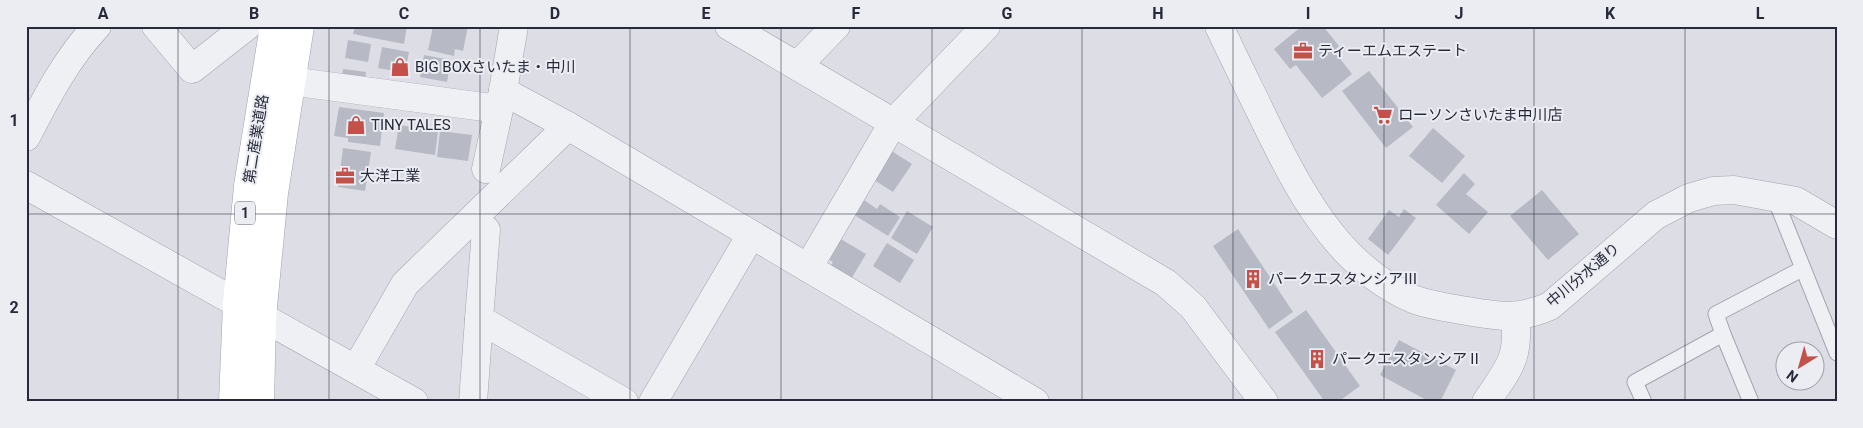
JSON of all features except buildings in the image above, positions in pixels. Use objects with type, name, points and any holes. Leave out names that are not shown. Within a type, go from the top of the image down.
[{"type":"main road","name":"第二産業道路","points":[[233,402],[237,304],[248,186],[274,26]]},
{"type":"main road","name":"第二産業道路","points":[[260,402],[262,317],[274,193],[300,26]]},
{"type":"street","points":[[26,136],[47,96],[78,47],[97,26]]},
{"type":"street","points":[[156,26],[192,69],[247,26]]},
{"type":"street","points":[[486,169],[514,26]]},
{"type":"street","points":[[729,26],[1166,283],[1193,307],[1264,402]]},
{"type":"street","points":[[797,66],[836,26]]},
{"type":"street","points":[[808,268],[893,123],[986,26]]},
{"type":"street","name":"中川分水通り","points":[[1219,26],[1290,172],[1327,230],[1345,251],[1368,271],[1392,288],[1414,299],[1437,306],[1488,315],[1515,317],[1533,313],[1550,306],[1656,215],[1689,198],[1713,191],[1734,190],[1796,201],[1837,225]]},
{"type":"street","points":[[290,81],[501,100],[568,126],[808,268],[993,391],[1035,402]]},
{"type":"street","points":[[356,369],[405,284],[568,126]]},
{"type":"street","points":[[26,185],[414,402]]},
{"type":"street","points":[[473,402],[486,230]]},
{"type":"street","points":[[653,402],[751,235]]},
{"type":"street","points":[[1486,402],[1508,369],[1516,352],[1517,333],[1515,317]]},
{"type":"street","points":[[480,319],[624,402]]},
{"type":"lane","points":[[1774,196],[1837,353]]},
{"type":"lane","points":[[1750,402],[1716,314],[1802,269]]},
{"type":"lane","points":[[1644,402],[1635,382],[1723,334]]},
{"type":"place","name":"ティーエムエステート","points":[[1303,51]]},
{"type":"place","name":"BIG BOXさいたま・中川","points":[[400,67]]},
{"type":"place","name":"ローソンさいたま中川店","points":[[1383,115]]},
{"type":"place","name":"TINY TALES","points":[[356,125]]},
{"type":"place","name":"大洋工業","points":[[345,176]]},
{"type":"place","name":"パークエスタンシアⅢ","points":[[1253,279]]},
{"type":"place","name":"パークエスタンシアⅡ","points":[[1317,359]]}]
